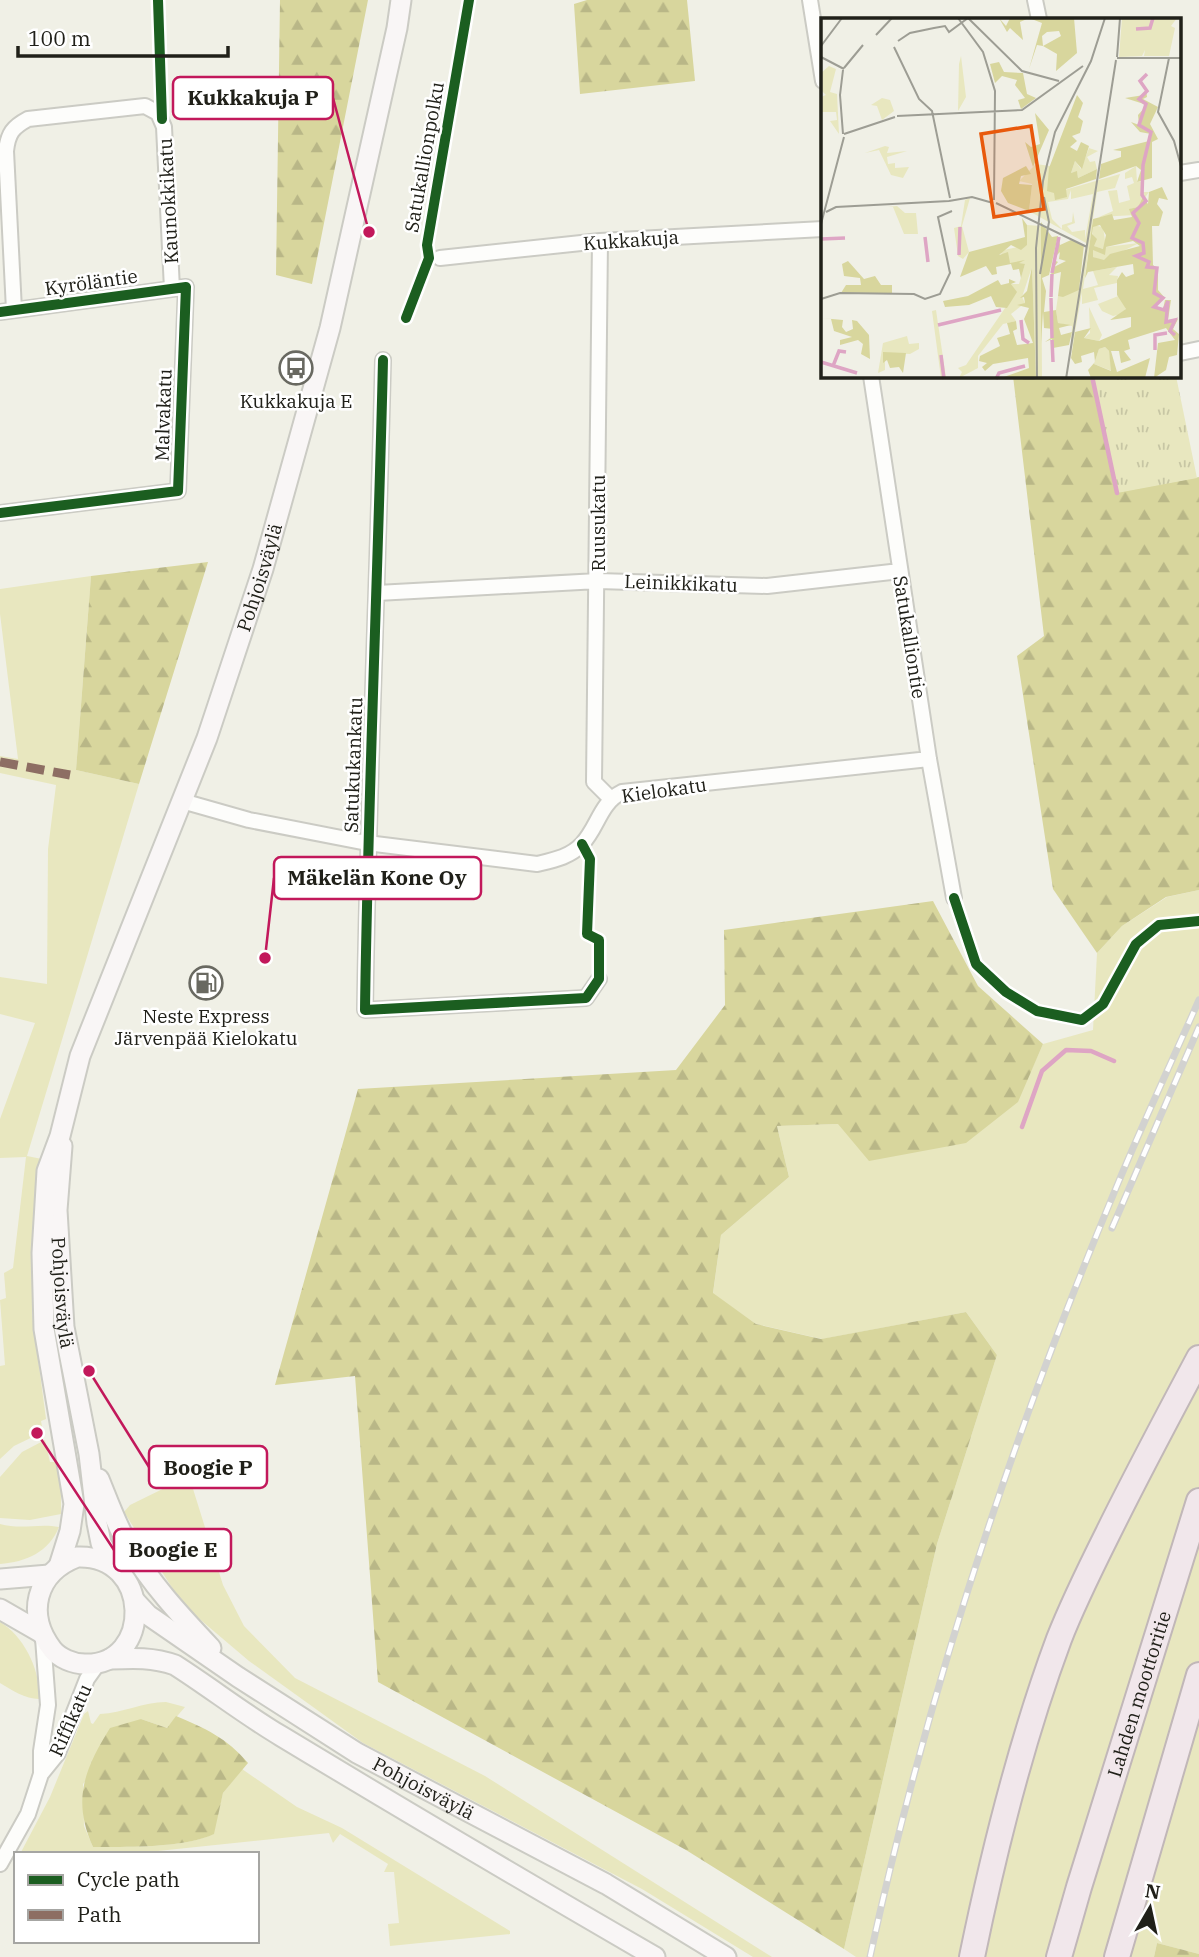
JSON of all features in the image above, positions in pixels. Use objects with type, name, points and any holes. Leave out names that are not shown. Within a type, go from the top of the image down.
[{"type":"highway","points":[[972,1957],[1007,1809],[1039,1697],[1060,1637],[1088,1573],[1199,1358]]},
{"type":"highway","name":"Lahden moottoritie","points":[[1059,1957],[1199,1501]]},
{"type":"highway","points":[[1117,1957],[1199,1675]]},
{"type":"main road","name":"Pohjoisväylä","points":[[54,1571],[70,1531],[74,1504],[44,1329],[42,1253],[47,1171],[61,1136],[80,1056],[206,738],[262,569],[330,328],[401,0]]},
{"type":"main road","name":"Pohjoisväylä","points":[[61,1136],[57,1221],[64,1328],[89,1454],[101,1542],[115,1568]]},
{"type":"main road","points":[[89,1454],[115,1521],[141,1566],[180,1616],[238,1677]]},
{"type":"main road","points":[[0,1579],[54,1571],[77,1557],[88,1556],[115,1568],[123,1577],[135,1601],[135,1624],[126,1642],[104,1662],[80,1664],[65,1660],[55,1654],[42,1635],[37,1621],[38,1600],[54,1571]]},
{"type":"main road","name":"Pohjoisväylä","points":[[135,1601],[148,1615],[238,1677],[357,1753],[606,1884],[726,1957]]},
{"type":"main road","points":[[0,1609],[42,1635]]},
{"type":"main road","name":"Pohjoisväylä","points":[[104,1662],[134,1657],[175,1665],[278,1735],[372,1789],[466,1849],[654,1957]]},
{"type":"street","points":[[810,0],[821,54]]},
{"type":"street","points":[[1035,0],[1039,18]]},
{"type":"street","name":"Kaunokkikatu","points":[[7,311],[6,151],[8,135],[16,125],[29,119],[145,106],[158,113],[164,127],[179,288]]},
{"type":"street","name":"Kukkakuja","points":[[440,258],[600,241],[821,229]]},
{"type":"street","name":"Ruusukatu","points":[[600,241],[594,782],[610,798]]},
{"type":"street","name":"Kyröläntie","points":[[7,311],[179,288]]},
{"type":"street","name":"Malvakatu","points":[[0,513],[178,491],[179,288]]},
{"type":"street","name":"Satukukankatu","points":[[383,360],[367,843],[365,1010],[586,998],[599,979]]},
{"type":"street","name":"Satukalliontie","points":[[871,378],[929,759],[954,898]]},
{"type":"street","name":"Leinikkikatu","points":[[377,593],[598,581],[767,586],[900,571]]},
{"type":"street","name":"Kielokatu","points":[[182,802],[249,820],[367,843],[537,864],[562,859],[582,844],[610,798],[622,792],[929,759]]},
{"type":"street","name":"Riffikatu","points":[[41,1774],[40,1751],[48,1705],[42,1635]]},
{"type":"street","name":"Riffikatu","points":[[0,1864],[27,1814],[41,1774],[58,1753],[87,1679],[104,1662]]},
{"type":"green space","points":[[280,0],[368,0],[312,284],[276,275]]},
{"type":"green space","points":[[587,0],[687,0],[695,81],[580,94],[574,4]]},
{"type":"green space","points":[[1013,378],[1093,378],[1119,492],[1199,477],[1199,890],[1166,897],[1122,926],[1097,953],[1053,889],[1017,656],[1044,636]]},
{"type":"green space","points":[[1092,378],[1176,378],[1197,478],[1117,493]]},
{"type":"green space","points":[[208,562],[139,784],[76,770],[91,576]]},
{"type":"green space","points":[[91,576],[76,770],[139,784],[27,1156],[42,1159],[35,1205],[32,1313],[46,1419],[41,1421],[43,1432],[14,1446],[0,1459],[0,1366],[5,1365],[0,1300],[6,1298],[4,1273],[13,1268],[26,1157],[0,1158],[0,1119],[35,1023],[0,1014],[0,977],[47,984],[48,849],[56,785],[0,773],[0,756],[18,759],[0,614],[0,589]]},
{"type":"green space","points":[[1199,890],[1199,1954],[1157,1943],[1154,1957],[856,1957],[844,1949],[937,1544],[997,1355],[966,1312],[822,1339],[756,1324],[713,1294],[721,1235],[789,1177],[777,1126],[838,1124],[1017,1102],[1043,1044],[1093,1030],[1097,953],[1122,926],[1167,897]]},
{"type":"green space","points":[[933,901],[978,986],[1043,1044],[1018,1102],[966,1143],[869,1161],[838,1124],[777,1126],[789,1177],[721,1235],[713,1293],[756,1324],[821,1339],[966,1312],[997,1355],[937,1544],[844,1949],[686,1850],[378,1682],[355,1376],[275,1385],[358,1089],[676,1070],[725,1005],[724,930]]},
{"type":"green space","points":[[45,1440],[50,1462],[56,1462],[61,1487],[61,1514],[30,1520],[0,1518],[0,1477],[22,1452]]},
{"type":"green space","points":[[189,1476],[223,1585],[244,1626],[295,1678],[485,1776],[772,1957],[753,1957],[642,1889],[363,1743],[249,1661],[183,1605],[124,1512],[130,1505]]},
{"type":"green space","points":[[0,1524],[59,1527],[55,1536],[36,1554],[19,1561],[0,1564]]},
{"type":"green space","points":[[0,1622],[9,1628],[29,1655],[37,1677],[39,1699],[24,1696],[0,1683]]},
{"type":"green space","points":[[166,1702],[185,1707],[167,1728],[141,1719],[83,1784],[84,1826],[93,1847],[171,1844],[213,1834],[223,1793],[242,1769],[297,1807],[342,1828],[510,1931],[510,1934],[390,1946],[388,1924],[399,1923],[394,1872],[384,1872],[388,1864],[340,1834],[333,1843],[329,1833],[148,1852],[21,1852],[50,1797],[84,1714],[88,1711],[93,1724],[100,1714]]},
{"type":"green space","points":[[176,1716],[215,1735],[248,1763],[223,1793],[214,1834],[172,1844],[93,1847],[83,1814],[84,1786],[93,1758],[110,1728],[141,1719],[167,1728]]},
{"type":"green space","points":[[1157,1943],[1199,1954],[1199,1957],[1154,1957]]},
{"type":"waterway","points":[[1092,378],[1117,493]]},
{"type":"waterway","points":[[1022,1127],[1042,1071],[1066,1050],[1091,1051],[1114,1061]]},
{"type":"railway","points":[[870,1957],[945,1663],[1007,1471],[1078,1281],[1126,1164],[1199,1000]]},
{"type":"railway","points":[[1112,1228],[1199,1027]]},
{"type":"marked path","points":[[0,762],[70,775]]},
{"type":"cycle path","points":[[158,0],[162,119]]},
{"type":"cycle path","name":"Satukallionpolku","points":[[406,318],[429,258],[427,245],[469,0]]},
{"type":"cycle path","points":[[0,312],[186,287],[178,491],[0,513]]},
{"type":"cycle path","points":[[383,360],[365,1010],[586,998],[599,979],[599,940],[587,934],[590,859],[582,844]]},
{"type":"cycle path","points":[[954,898],[976,964],[1006,992],[1037,1011],[1082,1020],[1103,1004],[1136,944],[1159,925],[1199,921]]},
{"type":"place","name":"Kukkakuja P","points":[[369,232]]},
{"type":"place","name":"Kukkakuja E","points":[[296,368]]},
{"type":"place","name":"Mäkelän Kone Oy","points":[[265,958]]},
{"type":"place","name":"Neste Express Järvenpää Kielokatu","points":[[206,983]]},
{"type":"place","name":"Boogie P","points":[[89,1371]]},
{"type":"place","name":"Boogie E","points":[[37,1433]]}]
